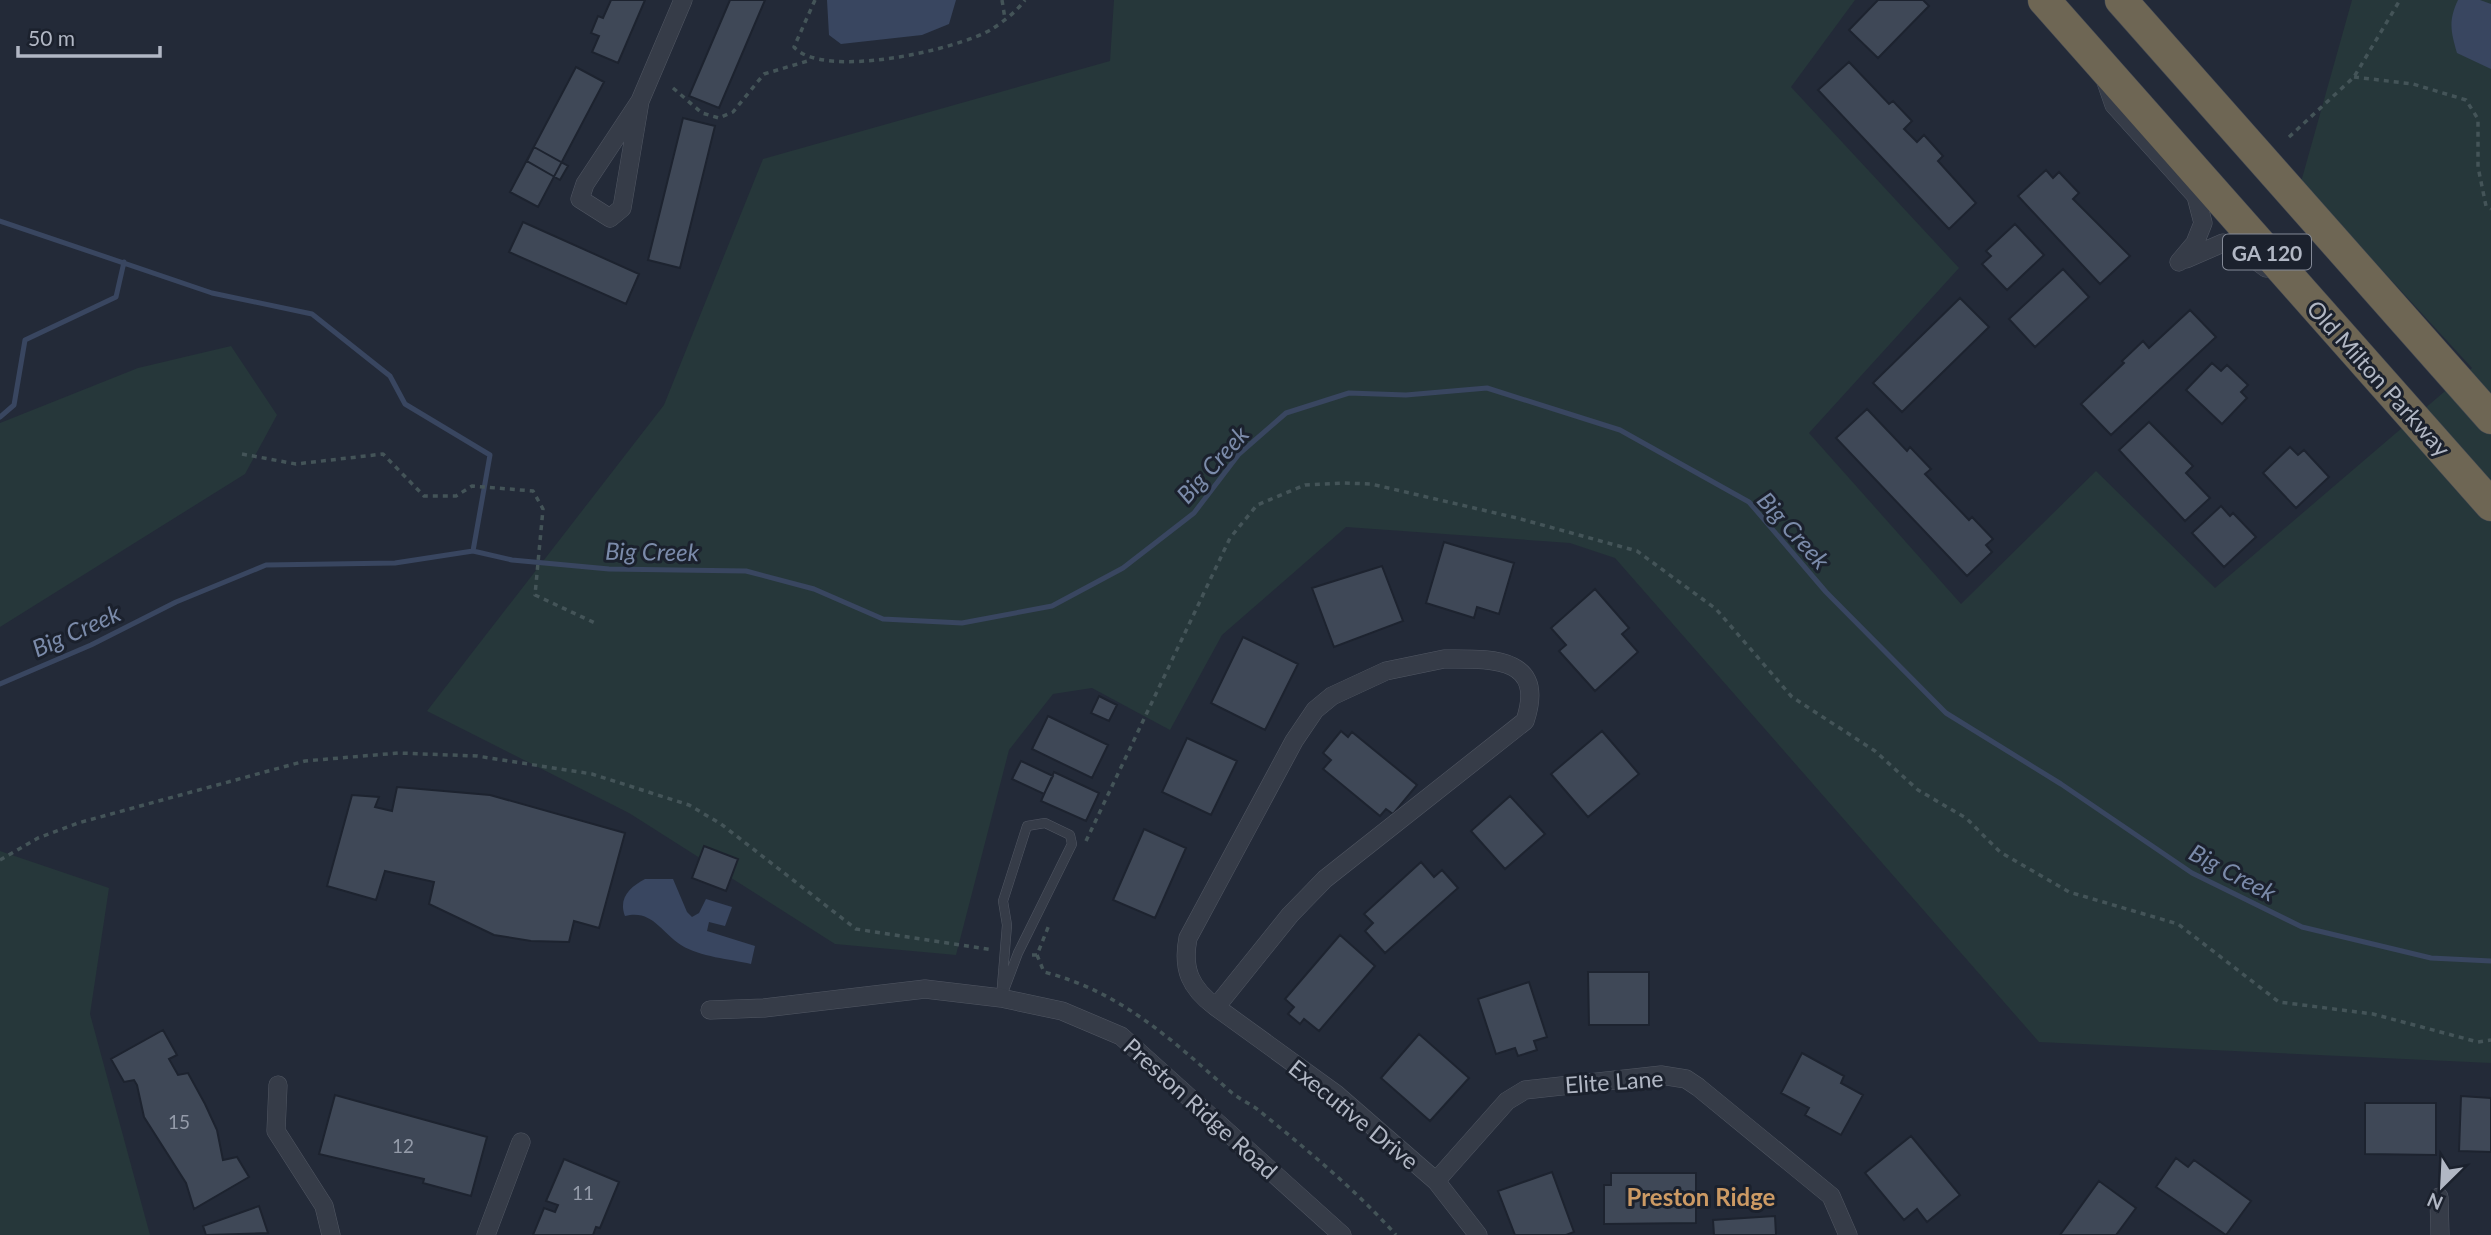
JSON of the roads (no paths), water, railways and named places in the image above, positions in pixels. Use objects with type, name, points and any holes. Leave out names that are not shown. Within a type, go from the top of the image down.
[{"type":"highway","name":"Old Milton Parkway","points":[[2043,0],[2491,505]]},
{"type":"highway","name":"GA 120","points":[[2121,0],[2491,418]]},
{"type":"street","points":[[640,101],[622,208],[610,218],[580,199],[585,184],[640,101],[684,0]]},
{"type":"street","points":[[2099,62],[2114,105],[2196,196],[2203,223],[2195,243],[2179,261],[2223,243],[2242,250],[2306,296]]},
{"type":"street","name":"Executive Drive","points":[[1216,1007],[1290,915],[1325,879],[1525,721],[1530,705],[1526,678],[1520,669],[1507,663],[1472,659],[1413,664],[1357,682],[1315,710],[1294,741],[1188,938],[1184,958],[1189,978],[1199,994],[1216,1007],[1335,1094],[1436,1181],[1478,1235]]},
{"type":"street","name":"Preston Ridge Road","points":[[710,1010],[764,1008],[925,989],[1001,998],[1062,1010],[1121,1036],[1342,1235]]},
{"type":"street","name":"Elite Lane","points":[[1436,1181],[1507,1101],[1525,1090],[1661,1075],[1686,1079],[1698,1087],[1831,1196],[1848,1235]]},
{"type":"street","points":[[278,1085],[276,1130],[324,1206],[331,1235]]},
{"type":"street","points":[[486,1235],[521,1142]]},
{"type":"street","points":[[2439,1197],[2440,1235]]},
{"type":"lane","points":[[1045,823],[1070,835],[1072,844],[1018,953],[1001,998],[1007,925],[1003,901],[1027,827],[1045,823]]},
{"type":"water","points":[[827,0],[956,0],[949,24],[922,35],[841,44],[829,35]]},
{"type":"water","points":[[2458,0],[2480,0],[2491,4],[2491,69],[2457,53],[2452,26]]},
{"type":"water","points":[[645,879],[673,879],[687,912],[692,917],[699,913],[706,899],[732,907],[725,926],[709,922],[707,931],[755,946],[751,964],[697,952],[681,945],[649,919],[634,915],[625,916],[624,898]]},
{"type":"waterway","points":[[0,221],[212,293],[312,314],[390,376],[405,404],[490,455],[473,551]]},
{"type":"waterway","points":[[0,417],[14,405],[25,340],[116,297],[124,262]]},
{"type":"waterway","name":"Big Creek","points":[[0,684],[91,645],[176,602],[266,565],[395,563],[473,551],[512,560],[609,569],[746,571],[814,589],[883,619],[962,623],[1052,606],[1123,568],[1194,513],[1239,454],[1286,413],[1349,393],[1406,395],[1487,388],[1620,430],[1749,502],[1826,592],[1946,713],[2061,784],[2192,873],[2302,927],[2431,958],[2491,961]]},
{"type":"district","name":"Preston Ridge","points":[[1701,1196]]}]
